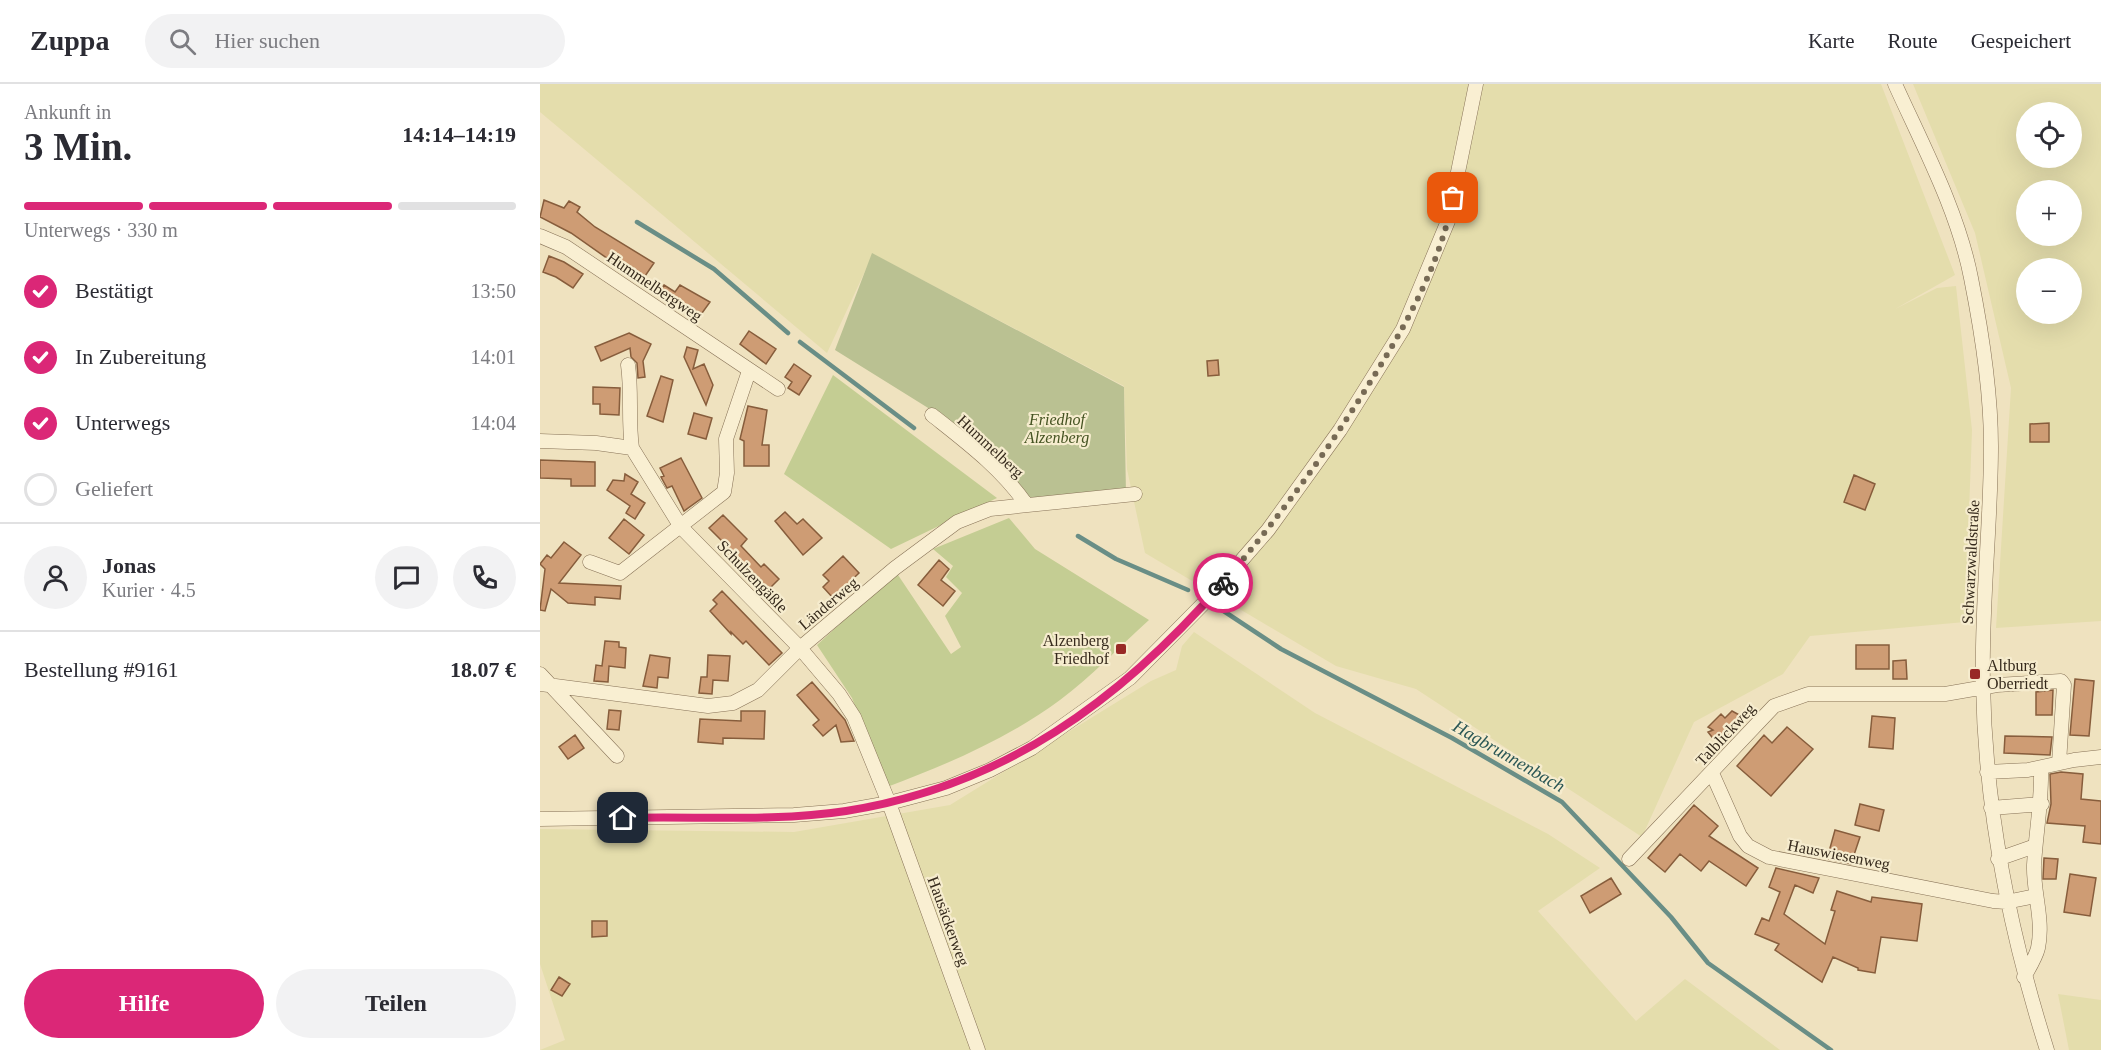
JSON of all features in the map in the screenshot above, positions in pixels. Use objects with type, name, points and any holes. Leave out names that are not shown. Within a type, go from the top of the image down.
[{"type":"street","points":[[540,819],[794,815],[844,811],[889,803],[946,788],[990,770],[1032,748],[1130,678],[1208,599],[1268,530],[1341,430],[1403,329],[1448,221],[1476,84]]},
{"type":"street","name":"Schwarzwaldstraße","points":[[1895,84],[1956,227],[1971,275],[1985,360],[1991,443],[1989,521],[1982,604],[1987,772],[2006,902],[2024,977],[2047,1050]]},
{"type":"street","name":"Hummelbergweg","points":[[540,236],[566,247],[778,389]]},
{"type":"street","name":"Schulzengäßle","points":[[628,365],[632,390],[628,422],[633,448],[681,527],[800,648],[839,694],[854,717],[889,803]]},
{"type":"street","points":[[590,562],[620,573],[724,492],[727,473],[726,440],[749,371]]},
{"type":"street","name":"Hummelberg","points":[[932,415],[981,454],[1013,486],[1026,504]]},
{"type":"street","points":[[540,441],[596,443],[633,448]]},
{"type":"street","name":"Länderweg","points":[[543,681],[708,706],[733,703],[758,690],[800,648],[895,568],[957,522],[990,509],[1135,494]]},
{"type":"street","points":[[543,681],[617,756]]},
{"type":"street","name":"Talblickweg","points":[[1629,859],[1774,706],[1799,696],[1945,694],[1983,687],[2061,681],[2064,685],[2059,763]]},
{"type":"street","points":[[1987,772],[2041,768],[2101,757]]},
{"type":"street","points":[[2024,977],[2038,948],[2040,912],[2034,881],[2035,846],[2042,804],[2041,768]]},
{"type":"street","name":"Hauswiesenweg","points":[[1712,773],[1740,836],[1757,852],[1769,857],[2006,902]]},
{"type":"street","name":"Hausäckerweg","points":[[889,803],[978,1050]]},
{"type":"street","points":[[1991,808],[2042,804]]},
{"type":"street","points":[[1998,859],[2035,846]]},
{"type":"street","points":[[2006,902],[2036,896]]},
{"type":"shaded area","points":[[540,84],[1881,84],[1955,275],[1895,309],[1937,288],[1956,286],[1972,430],[1965,622],[1810,636],[1783,674],[1694,722],[1642,837],[1416,689],[1336,666],[1145,553],[1127,469],[1124,386],[873,254],[827,353],[540,112]]},
{"type":"shaded area","points":[[1913,84],[2101,84],[2101,621],[1996,628],[2011,388],[1975,233]]},
{"type":"shaded area","points":[[1194,632],[1315,713],[1548,834],[1600,868],[1538,911],[1636,1021],[1685,979],[1780,1050],[540,1050],[565,1040],[540,964],[540,829],[794,832],[950,805],[1151,681],[1176,670],[1182,646]]},
{"type":"shaded area","points":[[2058,994],[2101,1000],[2101,1050],[2069,1050]]},
{"type":"green space","name":"Friedhof Alzenberg","points":[[872,253],[1124,387],[1126,494],[1030,499],[933,411],[835,350]]},
{"type":"green space","points":[[833,375],[997,498],[891,549],[784,474]]},
{"type":"green space","points":[[1009,518],[1035,549],[1149,620],[1083,681],[1040,714],[977,750],[887,787],[852,698],[817,645],[896,572],[951,654],[961,647],[945,616],[962,593],[946,577],[953,566],[933,549]]},
{"type":"building","points":[[544,200],[564,208],[569,201],[580,207],[577,212],[595,227],[654,263],[641,282],[571,233],[540,217]]},
{"type":"building","points":[[549,256],[583,274],[573,288],[543,272]]},
{"type":"building","points":[[664,285],[675,292],[680,285],[710,302],[697,320],[658,295]]},
{"type":"building","points":[[749,331],[776,349],[766,364],[740,344]]},
{"type":"building","points":[[629,333],[651,344],[643,361],[645,377],[638,378],[637,363],[631,357],[630,348],[601,361],[595,347]]},
{"type":"building","points":[[687,347],[698,350],[693,369],[704,364],[713,385],[706,405],[684,357]]},
{"type":"building","points":[[1218,360],[1219,375],[1208,376],[1207,361]]},
{"type":"building","points":[[794,364],[811,376],[799,395],[788,388],[792,382],[785,377]]},
{"type":"building","points":[[661,376],[673,380],[663,422],[647,416]]},
{"type":"building","points":[[593,387],[620,388],[619,415],[600,414],[600,404],[593,404]]},
{"type":"building","points":[[748,406],[767,410],[762,445],[769,445],[769,466],[744,466],[744,441],[740,439]]},
{"type":"building","points":[[694,413],[712,418],[706,439],[688,434]]},
{"type":"building","points":[[2049,423],[2049,442],[2030,442],[2030,424]]},
{"type":"building","points":[[681,458],[702,498],[684,511],[672,486],[667,488],[661,477],[664,476],[660,468]]},
{"type":"building","points":[[540,460],[595,462],[595,486],[571,486],[571,479],[540,478]]},
{"type":"building","points":[[625,474],[638,482],[631,494],[645,503],[635,519],[626,513],[630,506],[607,490],[613,480],[624,481]]},
{"type":"building","points":[[1854,475],[1875,484],[1865,510],[1844,502]]},
{"type":"building","points":[[785,512],[797,524],[803,519],[822,538],[803,555],[775,521]]},
{"type":"building","points":[[723,515],[747,539],[741,546],[761,567],[764,564],[779,579],[768,590],[740,561],[737,563],[725,551],[728,547],[709,528]]},
{"type":"building","points":[[624,519],[644,535],[629,554],[609,538]]},
{"type":"building","points":[[564,542],[581,555],[559,583],[621,586],[620,599],[595,597],[595,605],[568,603],[551,589],[545,611],[540,610],[545,569],[540,564],[547,555],[551,558]]},
{"type":"building","points":[[843,556],[859,573],[833,598],[823,587],[829,581],[823,575]]},
{"type":"building","points":[[939,560],[949,569],[941,580],[955,591],[943,606],[918,585]]},
{"type":"building","points":[[722,591],[782,653],[769,665],[746,641],[743,644],[731,632],[731,634],[710,611],[717,604],[713,600]]},
{"type":"building","points":[[605,641],[619,642],[619,647],[626,648],[625,668],[609,666],[608,682],[594,681],[596,665],[602,666]]},
{"type":"building","points":[[1856,645],[1889,645],[1889,669],[1856,669]]},
{"type":"building","points":[[650,655],[670,658],[668,678],[658,677],[657,688],[643,686]]},
{"type":"building","points":[[708,655],[730,656],[728,681],[713,680],[712,694],[699,693],[701,677],[707,677]]},
{"type":"building","points":[[1906,660],[1907,679],[1893,679],[1893,661]]},
{"type":"building","points":[[2075,679],[2094,681],[2089,736],[2070,735]]},
{"type":"building","points":[[812,682],[845,720],[854,741],[841,742],[836,725],[823,736],[813,725],[819,720],[797,695]]},
{"type":"building","points":[[2053,690],[2052,715],[2036,715],[2036,692]]},
{"type":"building","points":[[609,710],[621,711],[619,730],[607,729]]},
{"type":"building","points":[[741,711],[765,711],[764,739],[723,738],[723,744],[698,742],[700,719],[741,721]]},
{"type":"building","points":[[1732,711],[1743,717],[1719,746],[1708,732],[1713,730],[1708,727],[1721,714],[1725,718]]},
{"type":"building","points":[[1872,716],[1895,718],[1893,749],[1869,747]]},
{"type":"building","points":[[1787,727],[1813,749],[1771,796],[1737,766],[1764,735],[1772,743]]},
{"type":"building","points":[[575,735],[584,748],[568,759],[559,747]]},
{"type":"building","points":[[2005,736],[2052,737],[2050,755],[2004,753]]},
{"type":"building","points":[[2061,772],[2083,774],[2081,799],[2101,801],[2101,844],[2083,842],[2085,826],[2047,823],[2051,804],[2050,774]]},
{"type":"building","points":[[1860,804],[1884,810],[1879,831],[1855,825]]},
{"type":"building","points":[[1694,805],[1718,826],[1709,836],[1758,868],[1746,886],[1709,861],[1701,871],[1680,854],[1665,872],[1648,858]]},
{"type":"building","points":[[1835,830],[1860,837],[1851,864],[1827,859]]},
{"type":"building","points":[[2044,858],[2058,859],[2056,879],[2043,879]]},
{"type":"building","points":[[1776,868],[1819,878],[1813,893],[1795,885],[1784,914],[1825,944],[1835,911],[1831,910],[1837,891],[1871,902],[1872,897],[1922,904],[1917,941],[1881,937],[1875,973],[1858,970],[1833,957],[1822,982],[1775,950],[1779,944],[1755,934],[1762,918],[1769,921],[1780,892],[1769,887]]},
{"type":"building","points":[[2070,874],[2096,878],[2090,916],[2064,912]]},
{"type":"building","points":[[1611,878],[1621,894],[1590,913],[1581,896]]},
{"type":"building","points":[[592,921],[607,921],[607,936],[592,937]]},
{"type":"building","points":[[559,977],[570,984],[562,996],[551,990]]},
{"type":"waterway","name":"Hagbrunnenbach","points":[[637,222],[714,269],[788,333]]},
{"type":"waterway","name":"Hagbrunnenbach","points":[[800,342],[914,428]]},
{"type":"waterway","name":"Hagbrunnenbach","points":[[1078,536],[1116,559],[1188,590]]},
{"type":"waterway","name":"Hagbrunnenbach","points":[[1216,606],[1281,649],[1452,738],[1562,802],[1671,917],[1708,963],[1831,1050]]},
{"type":"way so far","points":[[1223,583],[1268,530],[1310,474],[1341,430],[1403,329],[1442,239],[1453,198]]},
{"type":"place","name":"Alzenberg Friedhof","points":[[1121,649]]},
{"type":"place","name":"Altburg Oberriedt","points":[[1975,674]]},
{"type":"route","points":[[623,818],[794,815],[844,811],[889,803],[946,788],[990,770],[1032,748],[1130,678],[1223,583]]}]
